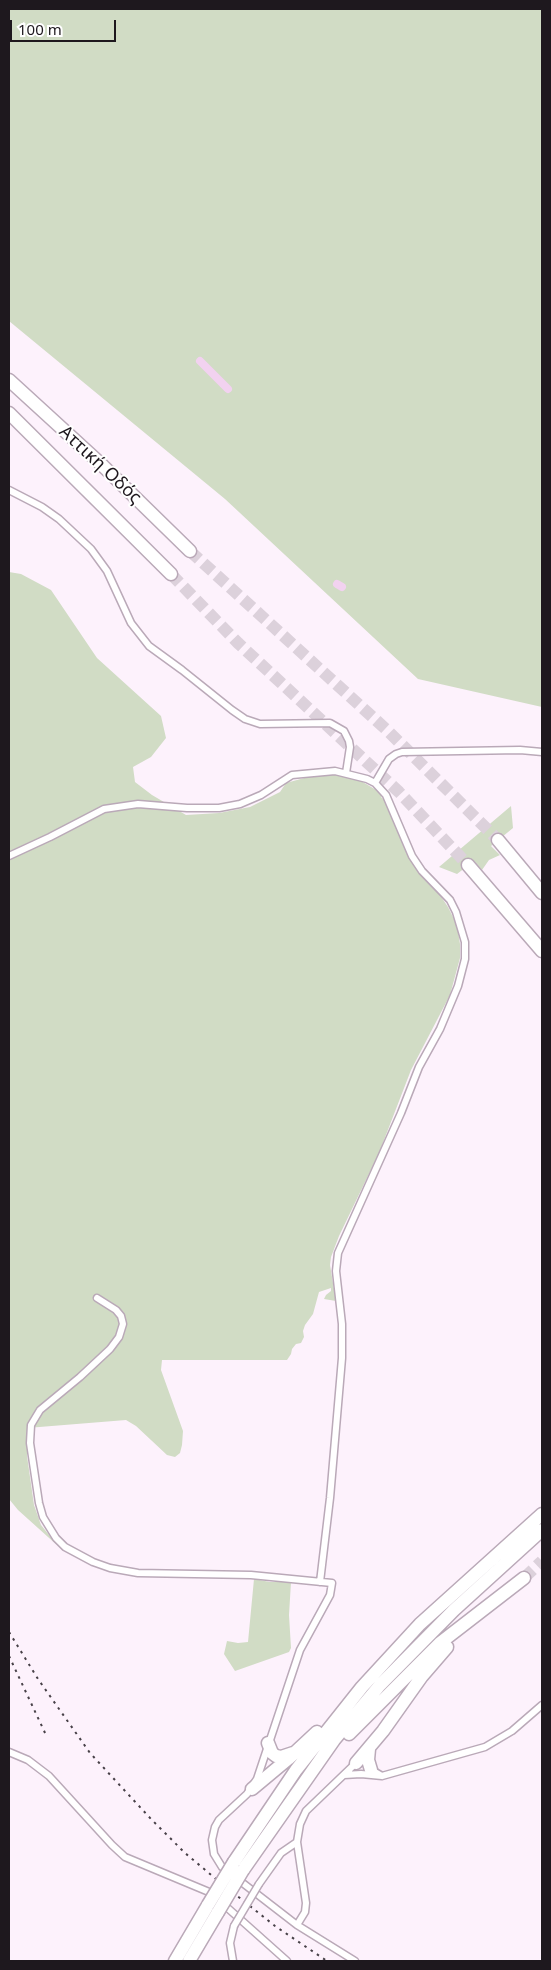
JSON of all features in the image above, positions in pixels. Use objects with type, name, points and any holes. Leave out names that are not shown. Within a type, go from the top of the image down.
[{"type":"highway","name":"Αττική Οδός","points":[[9,380],[103,466],[190,551]]},
{"type":"highway","name":"Αττική Οδός","points":[[9,413],[171,574]]},
{"type":"highway","points":[[498,840],[542,894]]},
{"type":"highway","points":[[468,865],[542,951]]},
{"type":"highway","points":[[480,1571],[504,1542],[542,1505]]},
{"type":"highway","points":[[175,1961],[213,1908],[296,1770],[324,1733],[362,1687],[420,1624],[542,1514]]},
{"type":"highway","points":[[238,1866],[346,1726],[401,1662],[454,1610],[542,1530]]},
{"type":"highway","points":[[292,1797],[315,1776],[367,1714],[440,1643],[524,1578]]},
{"type":"highway","points":[[356,1763],[369,1749],[430,1665],[507,1591]]},
{"type":"highway","points":[[252,1789],[299,1749],[328,1720],[370,1671],[390,1657]]},
{"type":"highway","points":[[268,1743],[272,1753],[281,1757],[299,1749]]},
{"type":"highway","points":[[369,1749],[368,1760],[377,1773]]},
{"type":"highway","points":[[189,1961],[213,1908]]},
{"type":"street","points":[[9,490],[42,507],[59,519],[91,549],[107,571],[131,623],[149,646],[232,710],[245,719],[260,724],[330,723],[344,731],[350,747],[346,773]]},
{"type":"street","points":[[374,783],[389,759],[402,752],[510,750],[542,752]]},
{"type":"street","points":[[9,856],[104,809],[138,804],[187,808],[219,808],[240,804],[261,795],[292,775],[335,771],[374,783],[386,795],[412,856],[454,906],[464,942],[464,959],[458,986],[419,1067],[401,1113],[338,1253],[336,1271],[342,1324],[342,1366],[329,1515],[320,1582]]},
{"type":"street","points":[[97,1298],[116,1310],[121,1316],[123,1324],[119,1337],[110,1349],[80,1377],[40,1410],[34,1418],[29,1433],[39,1503],[43,1517],[56,1538],[65,1547],[93,1562],[126,1571],[251,1575],[332,1583],[330,1594],[300,1650],[252,1789],[223,1815],[215,1827],[212,1840],[214,1854],[222,1867],[297,1925],[356,1961]]},
{"type":"street","points":[[344,1775],[377,1773],[476,1750],[494,1743],[512,1731],[542,1705]]},
{"type":"street","points":[[9,1752],[28,1760],[49,1776],[125,1857],[209,1892],[287,1961]]},
{"type":"street","points":[[297,1925],[305,1912],[306,1903],[297,1842],[300,1824],[306,1811],[356,1763],[377,1773]]},
{"type":"street","points":[[233,1961],[230,1943],[234,1926],[281,1852],[297,1842]]},
{"type":"green space","points":[[9,9],[542,9],[542,707],[418,679],[225,499],[9,321]]},
{"type":"green space","points":[[9,572],[21,574],[51,590],[97,658],[161,716],[166,738],[151,757],[133,767],[135,782],[152,795],[186,815],[219,813],[250,807],[280,792],[286,783],[319,774],[329,772],[356,778],[383,794],[381,797],[388,803],[403,845],[415,866],[436,889],[448,907],[457,925],[460,944],[460,958],[450,995],[411,1070],[379,1153],[339,1236],[331,1257],[330,1265],[336,1301],[324,1299],[331,1291],[331,1288],[319,1292],[313,1314],[303,1331],[304,1337],[301,1343],[296,1344],[292,1349],[287,1360],[162,1360],[161,1370],[183,1431],[180,1453],[175,1457],[167,1455],[136,1426],[126,1420],[27,1428],[27,1456],[34,1505],[41,1525],[58,1546],[18,1510],[9,1499]]},
{"type":"green space","points":[[511,806],[513,828],[491,846],[500,855],[489,860],[482,870],[474,861],[457,874],[439,867]]},
{"type":"green space","points":[[254,1579],[270,1582],[291,1582],[289,1615],[291,1648],[289,1652],[235,1671],[224,1654],[227,1641],[248,1642]]},
{"type":"waterway","points":[[200,361],[228,389]]},
{"type":"waterway","points":[[337,584],[342,587]]},
{"type":"tunnel","points":[[190,551],[389,732],[498,840]]},
{"type":"tunnel","points":[[171,574],[238,643],[399,792],[468,865]]},
{"type":"tunnel","points":[[524,1578],[542,1561]]},
{"type":"railway","points":[[9,1632],[38,1679],[90,1753],[151,1819],[185,1853],[216,1879],[275,1926],[327,1961]]},
{"type":"railway","points":[[9,1656],[46,1735]]}]
